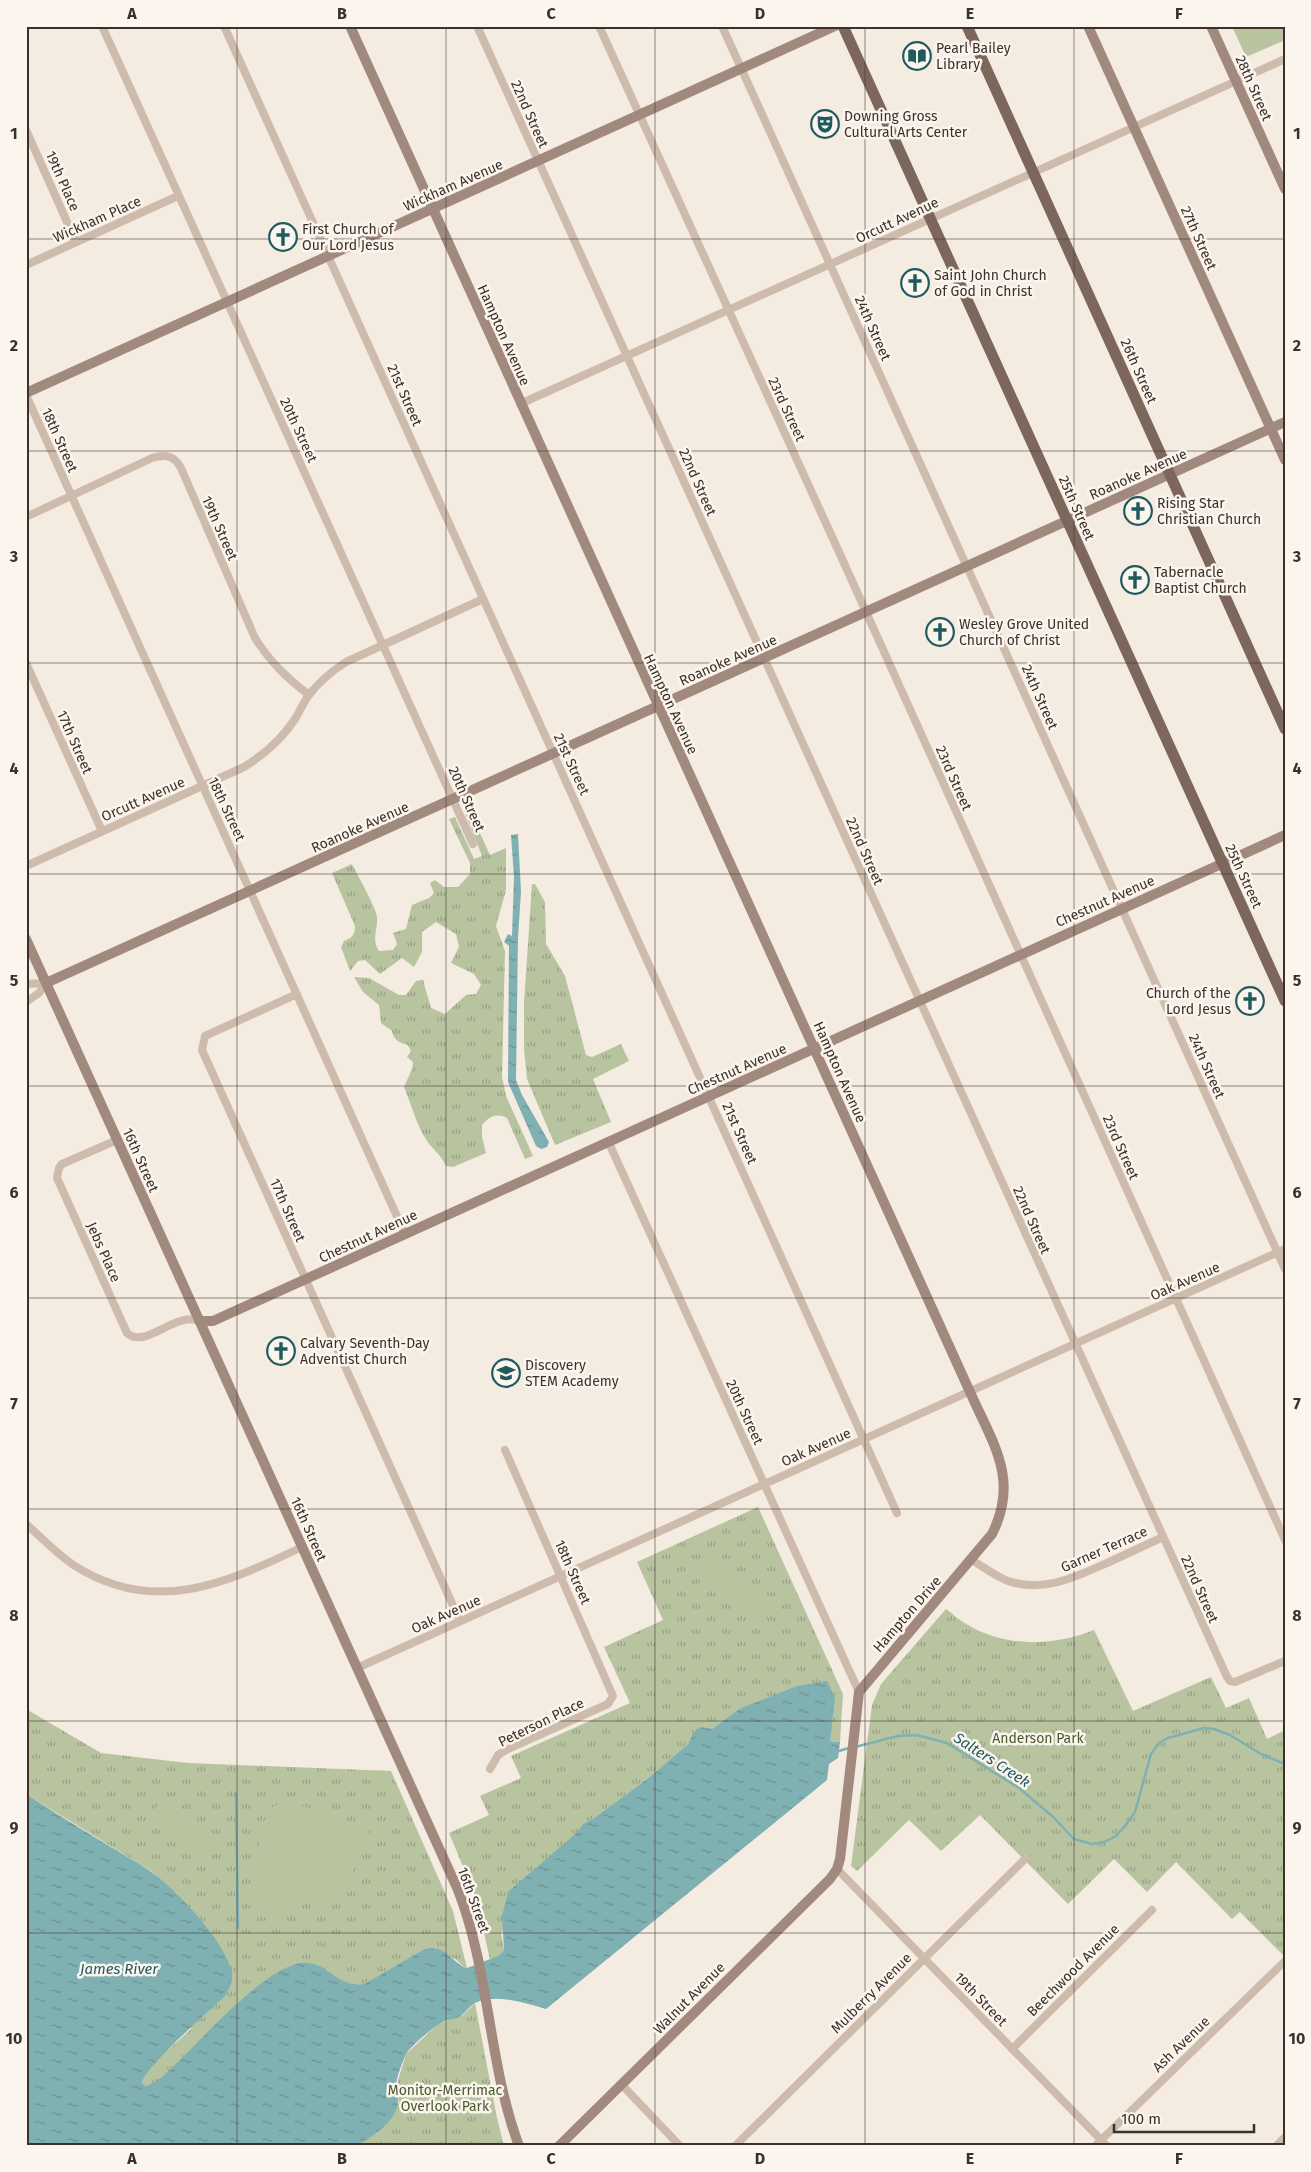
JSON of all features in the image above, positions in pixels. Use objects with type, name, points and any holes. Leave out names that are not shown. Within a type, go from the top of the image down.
[{"type":"main road","name":"25th Street","points":[[843,26],[1285,1001]]},
{"type":"main road","name":"26th Street","points":[[966,26],[1285,729]]},
{"type":"street","name":"20th Street","points":[[102,26],[226,302],[384,644],[473,844]]},
{"type":"street","name":"21st Street","points":[[224,26],[553,754],[710,1096],[897,1513]]},
{"type":"street","name":"Hampton Avenue","points":[[350,26],[970,1392]]},
{"type":"street","name":"22nd Street","points":[[477,26],[1227,1678],[1235,1682],[1285,1661]]},
{"type":"street","name":"23rd Street","points":[[599,26],[1285,1540]]},
{"type":"street","name":"24th Street","points":[[722,26],[1122,908],[1281,1250],[1285,1270]]},
{"type":"street","name":"Wickham Avenue","points":[[26,394],[742,70],[835,26]]},
{"type":"street","name":"27th Street","points":[[1088,26],[1285,460]]},
{"type":"street","name":"28th Street","points":[[1211,26],[1285,189]]},
{"type":"street","name":"Orcutt Avenue","points":[[520,404],[1285,58]]},
{"type":"street","name":"19th Place","points":[[26,130],[76,242]]},
{"type":"street","name":"Wickham Place","points":[[26,265],[178,196]]},
{"type":"street","name":"18th Street","points":[[26,394],[405,1234]]},
{"type":"street","name":"Roanoke Avenue","points":[[26,984],[46,983],[454,800],[1285,422]]},
{"type":"street","name":"19th Street","points":[[72,496],[152,458],[168,456],[174,459],[181,468],[255,638],[276,668],[309,695]]},
{"type":"street","points":[[26,517],[72,496]]},
{"type":"street","name":"Orcutt Avenue","points":[[26,866],[244,766],[270,749],[290,726],[309,695],[332,671],[346,662],[483,599]]},
{"type":"street","name":"17th Street","points":[[26,663],[102,831]]},
{"type":"street","name":"Chestnut Avenue","points":[[199,1321],[213,1321],[306,1280],[608,1141],[1285,835]]},
{"type":"street","name":"16th Street","points":[[26,939],[458,1890],[470,1925],[506,2102],[519,2146]]},
{"type":"street","name":"Roanoke Avenue","points":[[26,1002],[39,993],[46,983]]},
{"type":"street","name":"17th Street","points":[[297,994],[205,1036],[199,1042],[460,1621]]},
{"type":"street","name":"Jebs Place","points":[[117,1140],[62,1164],[57,1178],[126,1333],[131,1337],[140,1338],[187,1318],[199,1321]]},
{"type":"street","name":"20th Street","points":[[608,1141],[859,1692]]},
{"type":"street","name":"Oak Avenue","points":[[357,1668],[1281,1250]]},
{"type":"street","name":"Hampton Drive","points":[[859,1692],[972,1560],[992,1534],[997,1524],[1001,1512],[1004,1474],[1000,1458],[970,1392]]},
{"type":"street","name":"18th Street","points":[[505,1450],[612,1690],[613,1696],[608,1704]]},
{"type":"street","points":[[26,1524],[62,1556],[88,1574],[124,1588],[147,1592],[166,1593],[225,1580],[256,1569],[302,1547]]},
{"type":"street","name":"Garner Terrace","points":[[972,1560],[996,1576],[1009,1581],[1022,1584],[1047,1585],[1069,1580],[1163,1538]]},
{"type":"street","points":[[837,1869],[840,1859],[859,1692]]},
{"type":"street","name":"Peterson Place","points":[[490,1769],[498,1755],[506,1750],[608,1704]]},
{"type":"street","name":"Mulberry Avenue","points":[[735,2146],[1026,1858]]},
{"type":"street","name":"19th Street","points":[[837,1869],[1107,2146]]},
{"type":"street","name":"Walnut Avenue","points":[[559,2146],[830,1879],[837,1869]]},
{"type":"street","name":"Beechwood Avenue","points":[[1012,2049],[1152,1910]]},
{"type":"street","name":"Ash Avenue","points":[[1095,2146],[1285,1961]]},
{"type":"street","points":[[622,2085],[680,2146]]},
{"type":"street","points":[[1276,2146],[1285,2137]]},
{"type":"green space","points":[[1232,26],[1285,26],[1285,40],[1246,57]]},
{"type":"green space","points":[[469,809],[490,855],[506,848],[506,890],[496,926],[505,951],[502,1077],[506,1096],[533,1156],[525,1159],[507,1118],[496,1116],[488,1119],[482,1125],[482,1137],[486,1153],[453,1167],[446,1166],[423,1135],[404,1087],[413,1062],[407,1057],[411,1051],[408,1045],[397,1041],[392,1031],[381,1023],[379,1005],[363,992],[354,977],[369,978],[399,995],[406,995],[416,981],[423,980],[431,1008],[445,1014],[466,995],[476,994],[481,985],[474,974],[451,963],[459,947],[456,934],[436,922],[422,932],[422,952],[414,967],[402,958],[380,974],[365,960],[358,961],[350,971],[341,947],[344,941],[352,936],[355,926],[332,873],[352,864],[376,913],[375,942],[377,947],[379,951],[393,950],[397,944],[393,933],[406,929],[412,905],[429,898],[434,893],[430,883],[435,880],[444,887],[458,887],[470,874],[470,863],[449,819],[455,817],[474,859],[482,856],[464,811]]},
{"type":"green space","points":[[532,884],[535,884],[545,902],[546,944],[565,976],[586,1055],[592,1057],[621,1044],[629,1061],[593,1079],[611,1122],[555,1145],[527,1079],[524,1049],[524,1003]]},
{"type":"green space","points":[[758,1507],[843,1694],[840,1742],[830,1742],[831,1721],[739,1709],[712,1729],[692,1735],[688,1744],[647,1779],[583,1824],[501,1933],[504,1950],[490,1960],[477,1900],[449,1833],[489,1815],[480,1796],[521,1778],[511,1756],[630,1703],[604,1647],[663,1620],[637,1562]]},
{"type":"green space","points":[[712,1561],[771,1597],[758,1618],[699,1583]]},
{"type":"green space","name":"Anderson Park","points":[[946,1609],[965,1623],[983,1632],[1014,1641],[1047,1642],[1094,1630],[1133,1711],[1211,1677],[1226,1708],[1249,1698],[1267,1739],[1285,1730],[1285,1957],[1240,1912],[1232,1919],[1176,1862],[1147,1892],[1114,1859],[1068,1904],[980,1815],[941,1851],[909,1820],[857,1871],[851,1866],[872,1705],[881,1684]]},
{"type":"green space","points":[[26,1709],[101,1753],[188,1763],[391,1771],[453,1911],[467,1968],[444,1953],[432,1949],[424,1949],[364,1984],[356,1985],[342,1981],[311,1964],[153,2084],[146,2086],[142,2083],[148,2071],[162,2055],[191,2029],[178,1895],[151,1871],[26,1794]]},
{"type":"green space","points":[[160,1801],[219,1839],[205,1860],[147,1821]]},
{"type":"green space","points":[[276,1805],[302,1806],[370,1828],[365,1848],[356,1866],[344,1881],[329,1893],[294,1907],[274,1909],[254,1907],[261,1828],[269,1810]]},
{"type":"green space","name":"Monitor-Merrimac Overlook Park","points":[[475,2003],[504,2146],[358,2146],[372,2135],[399,2102],[396,2087],[406,2054],[438,2024],[463,2015]]},
{"type":"water","points":[[518,834],[521,892],[518,937],[516,1080],[522,1095],[549,1142],[547,1147],[541,1149],[536,1146],[508,1082],[509,946],[504,942],[508,934],[512,936],[514,877],[511,835]]},
{"type":"water","name":"James River","points":[[827,1681],[835,1698],[830,1742],[840,1742],[838,1758],[829,1764],[827,1780],[546,2009],[510,2000],[483,2000],[475,2003],[460,2016],[439,2024],[412,2046],[404,2058],[397,2079],[398,2102],[393,2116],[383,2128],[358,2146],[26,2146],[26,1794],[161,1879],[199,1918],[221,1948],[228,1962],[232,1980],[225,1996],[153,2066],[142,2083],[146,2086],[165,2074],[255,1988],[287,1967],[301,1963],[310,1963],[325,1969],[346,1982],[364,1984],[424,1949],[432,1948],[444,1951],[467,1968],[498,1956],[504,1950],[502,1916],[508,1892],[574,1835],[583,1824],[647,1779],[688,1744],[692,1735],[700,1727],[712,1729],[739,1709],[797,1686]]},
{"type":"waterway","name":"Salters Creek","points":[[855,1747],[898,1736],[916,1735],[947,1743],[1019,1788],[1053,1817],[1074,1839],[1092,1844],[1104,1842],[1116,1836],[1125,1826],[1135,1812],[1151,1754],[1159,1743],[1168,1738],[1204,1728],[1214,1729],[1230,1735],[1261,1754],[1285,1764]]},
{"type":"waterway","name":"Salters Creek","points":[[839,1751],[849,1748]]},
{"type":"waterway","points":[[236,1793],[238,1928]]},
{"type":"place","name":"Pearl Bailey Library","points":[[917,56]]},
{"type":"place","name":"Downing Gross Cultural Arts Center","points":[[825,124]]},
{"type":"place","name":"First Church of Our Lord Jesus","points":[[283,237]]},
{"type":"place","name":"Saint John Church of God in Christ","points":[[915,283]]},
{"type":"place","name":"Rising Star Christian Church","points":[[1138,511]]},
{"type":"place","name":"Tabernacle Baptist Church","points":[[1135,580]]},
{"type":"place","name":"Wesley Grove United Church of Christ","points":[[940,632]]},
{"type":"place","name":"Church of the Lord Jesus","points":[[1250,1001]]},
{"type":"place","name":"Calvary Seventh-Day Adventist Church","points":[[281,1351]]},
{"type":"place","name":"Discovery STEM Academy","points":[[506,1373]]}]
